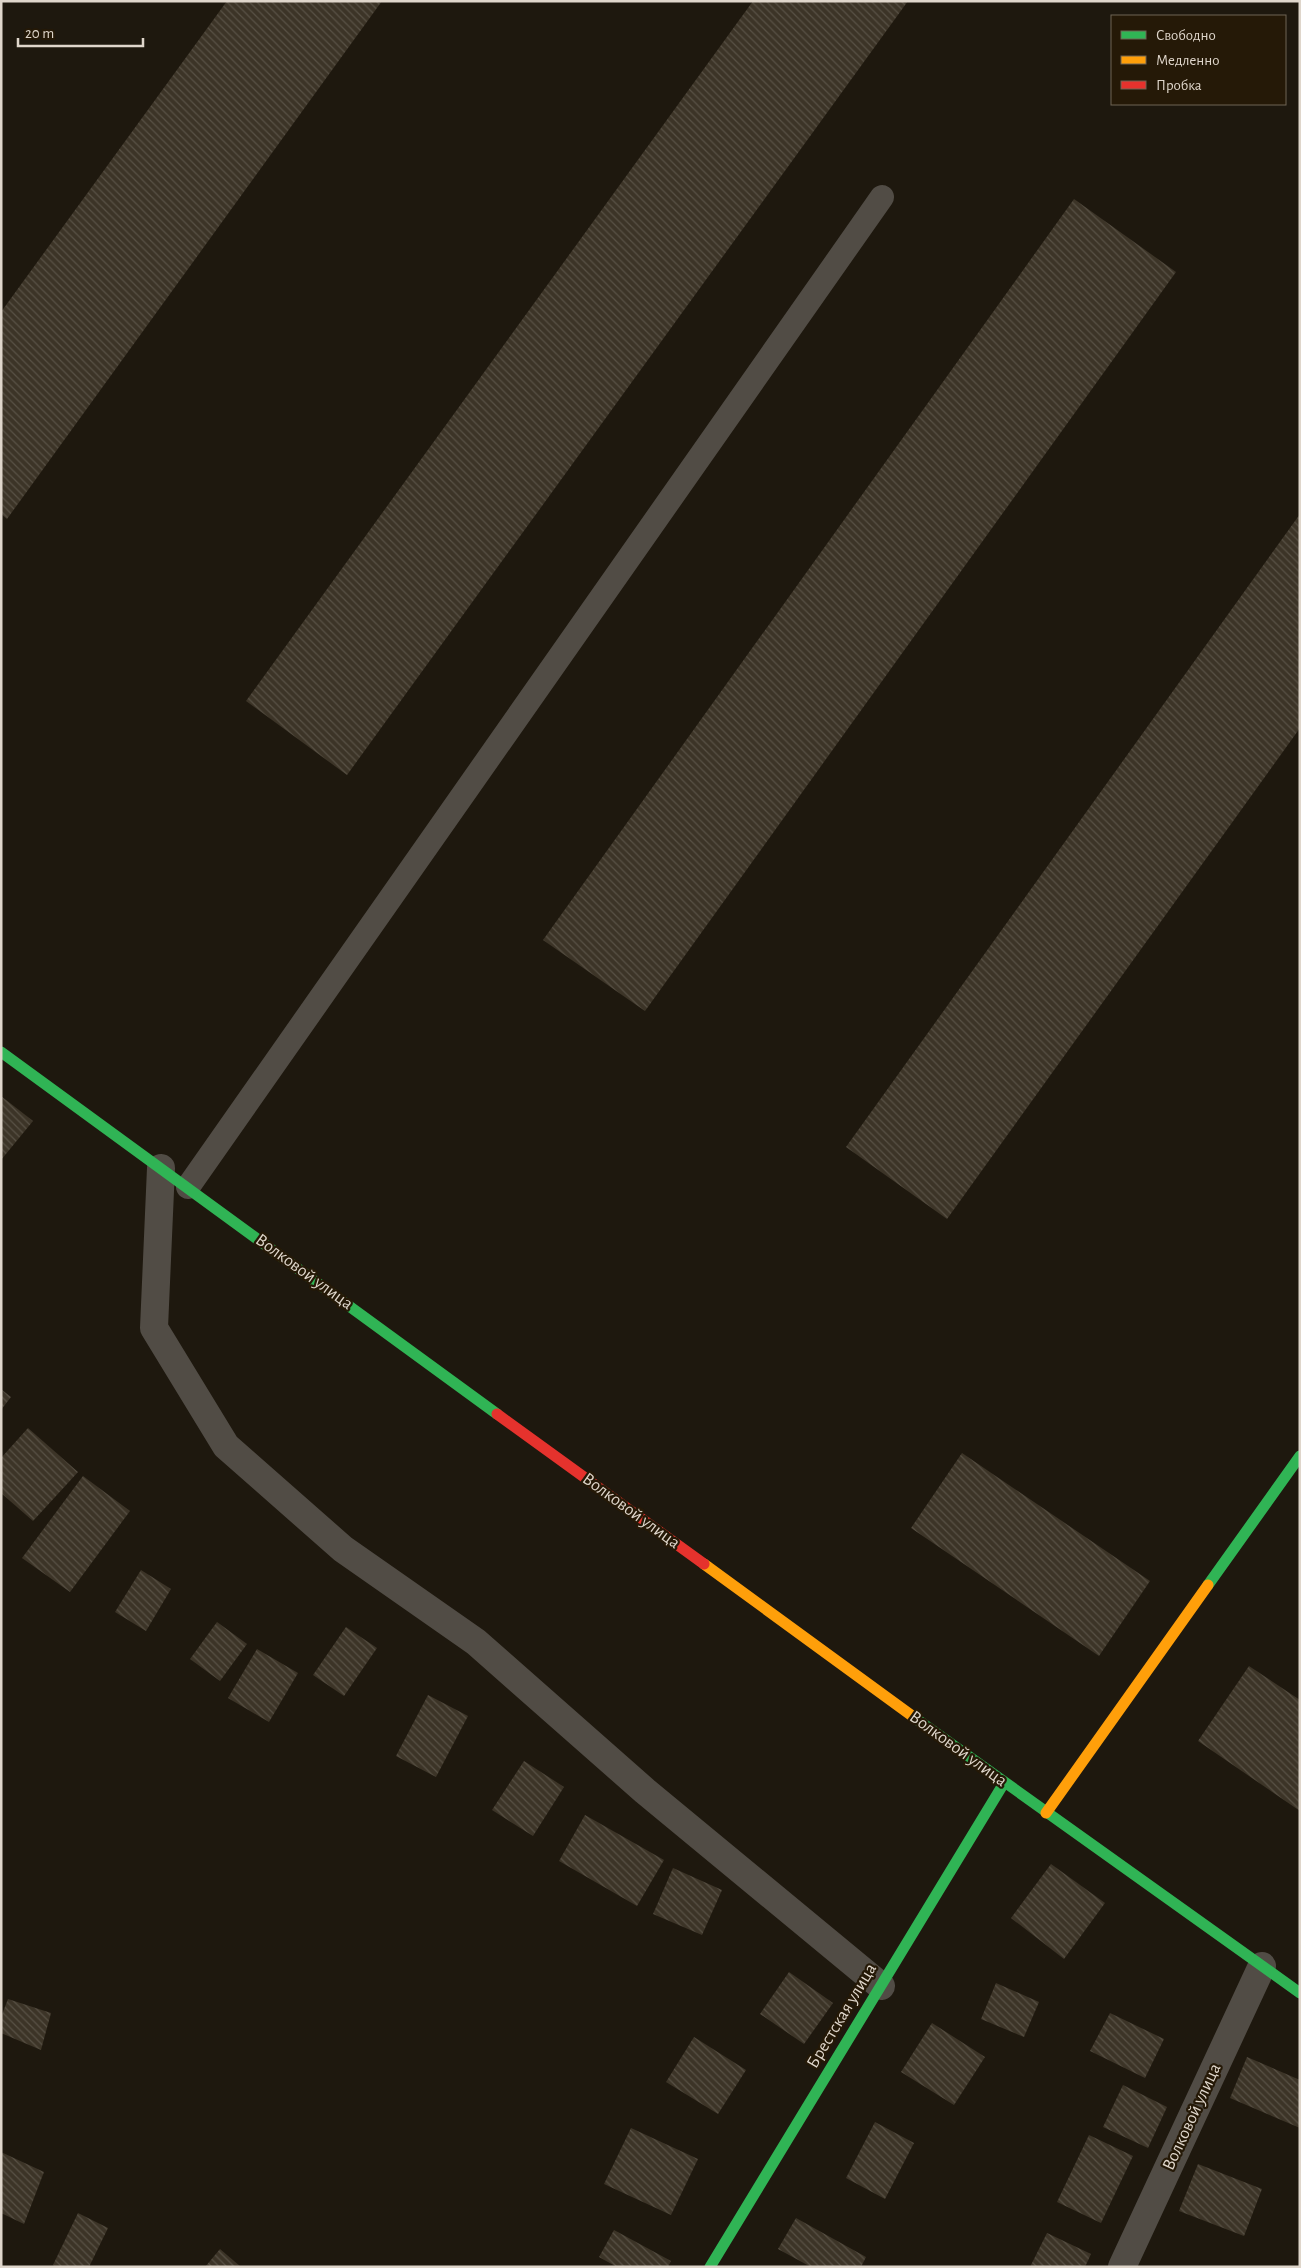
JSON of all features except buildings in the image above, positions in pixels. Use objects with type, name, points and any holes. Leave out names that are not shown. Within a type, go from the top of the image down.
[{"type":"street","name":"Волковой улица","points":[[1,1052],[1004,1783],[1300,1993]]},
{"type":"street","points":[[160,1168],[154,1328],[226,1446],[343,1549],[476,1642],[645,1791],[881,1986]]},
{"type":"street","points":[[1046,1812],[1300,1456]]},
{"type":"street","name":"Брестская улица","points":[[710,2267],[1004,1783]]},
{"type":"street","name":"Волковой улица","points":[[1122,2267],[1262,1966]]},
{"type":"lane","points":[[188,1187],[882,197]]},
{"type":"traffic: fast","points":[[1,1052],[497,1414]]},
{"type":"traffic: fast","points":[[1208,1585],[1300,1456]]},
{"type":"traffic: fast","points":[[915,1718],[1300,1993]]},
{"type":"traffic: fast","points":[[710,2267],[1004,1783]]},
{"type":"traffic: slow","points":[[704,1564],[915,1718]]},
{"type":"traffic: slow","points":[[1046,1813],[1208,1585]]},
{"type":"traffic: jam","points":[[497,1414],[704,1564]]}]
